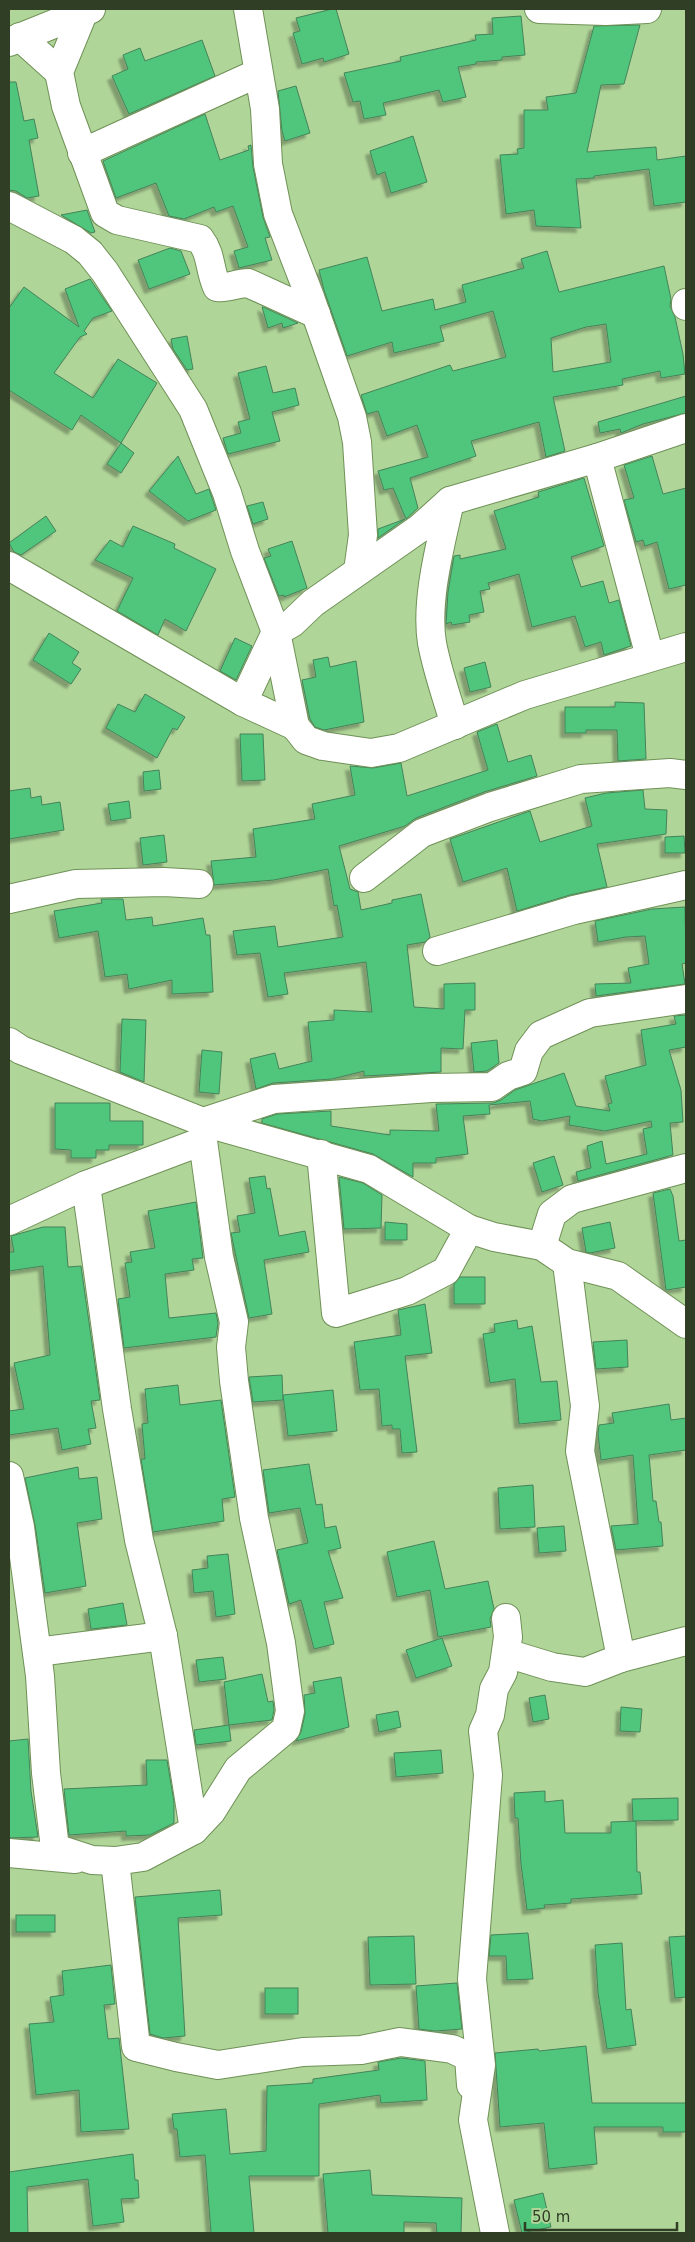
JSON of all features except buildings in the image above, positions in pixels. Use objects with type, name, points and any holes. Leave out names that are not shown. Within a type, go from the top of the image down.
[{"type":"street","points":[[248,9],[265,109],[268,164],[278,214],[352,417],[357,442],[363,535],[358,571]]},
{"type":"street","points":[[539,9],[606,11],[647,9]]},
{"type":"street","points":[[88,10],[59,72],[66,106],[104,213],[126,223],[200,239],[208,249],[213,279],[217,287],[224,288],[237,283],[248,283],[316,314]]},
{"type":"street","points":[[14,40],[88,10]]},
{"type":"street","points":[[14,40],[59,72]]},
{"type":"street","points":[[82,153],[258,73]]},
{"type":"street","points":[[9,206],[74,240],[90,253],[105,272],[193,409],[227,493],[244,551],[276,632],[295,726],[306,740],[323,746],[371,753],[399,748],[525,695],[686,647]]},
{"type":"street","points":[[243,702],[276,632],[292,623],[313,603],[420,528],[450,501],[597,458],[686,428]]},
{"type":"street","points":[[597,458],[650,657]]},
{"type":"street","points":[[450,501],[434,581],[431,619],[432,642],[455,725]]},
{"type":"street","points":[[9,566],[243,702],[295,726]]},
{"type":"street","points":[[364,878],[422,833],[490,807],[581,779],[670,773],[686,774]]},
{"type":"street","points":[[9,899],[76,884],[164,882],[199,884]]},
{"type":"street","points":[[436,951],[574,910],[686,885]]},
{"type":"street","points":[[9,1221],[274,1099],[431,1088],[492,1088],[508,1076],[523,1071],[529,1051],[541,1035],[590,1013],[686,999]]},
{"type":"street","points":[[9,1042],[21,1050],[203,1132],[321,1154],[369,1169],[470,1229],[494,1237],[542,1246],[567,1263],[618,1276],[686,1324]]},
{"type":"street","points":[[9,1853],[103,1861],[143,1857],[194,1830],[212,1812],[238,1769],[286,1729],[290,1711],[281,1643],[254,1518],[234,1381],[231,1347],[234,1322],[219,1257],[203,1132]]},
{"type":"street","points":[[321,1154],[336,1313],[407,1291],[446,1271],[470,1229]]},
{"type":"street","points":[[542,1246],[552,1214],[572,1199],[686,1168]]},
{"type":"street","points":[[86,1185],[117,1409],[139,1540],[163,1636],[194,1830]]},
{"type":"street","points":[[567,1263],[585,1406],[580,1451],[621,1658]]},
{"type":"street","points":[[9,1476],[20,1526],[37,1652],[54,1848],[103,1861]]},
{"type":"street","points":[[473,2120],[481,2065],[472,1979],[488,1775],[483,1731],[490,1715],[494,1689],[503,1672],[508,1637],[506,1618]]},
{"type":"street","points":[[37,1652],[163,1636]]},
{"type":"street","points":[[506,1653],[552,1668],[585,1672],[621,1658],[686,1641]]},
{"type":"street","points":[[103,1861],[136,2047],[156,2050],[176,2058],[218,2065],[303,2052],[361,2050],[400,2042],[452,2049],[469,2057],[473,2120],[495,2233]]}]
